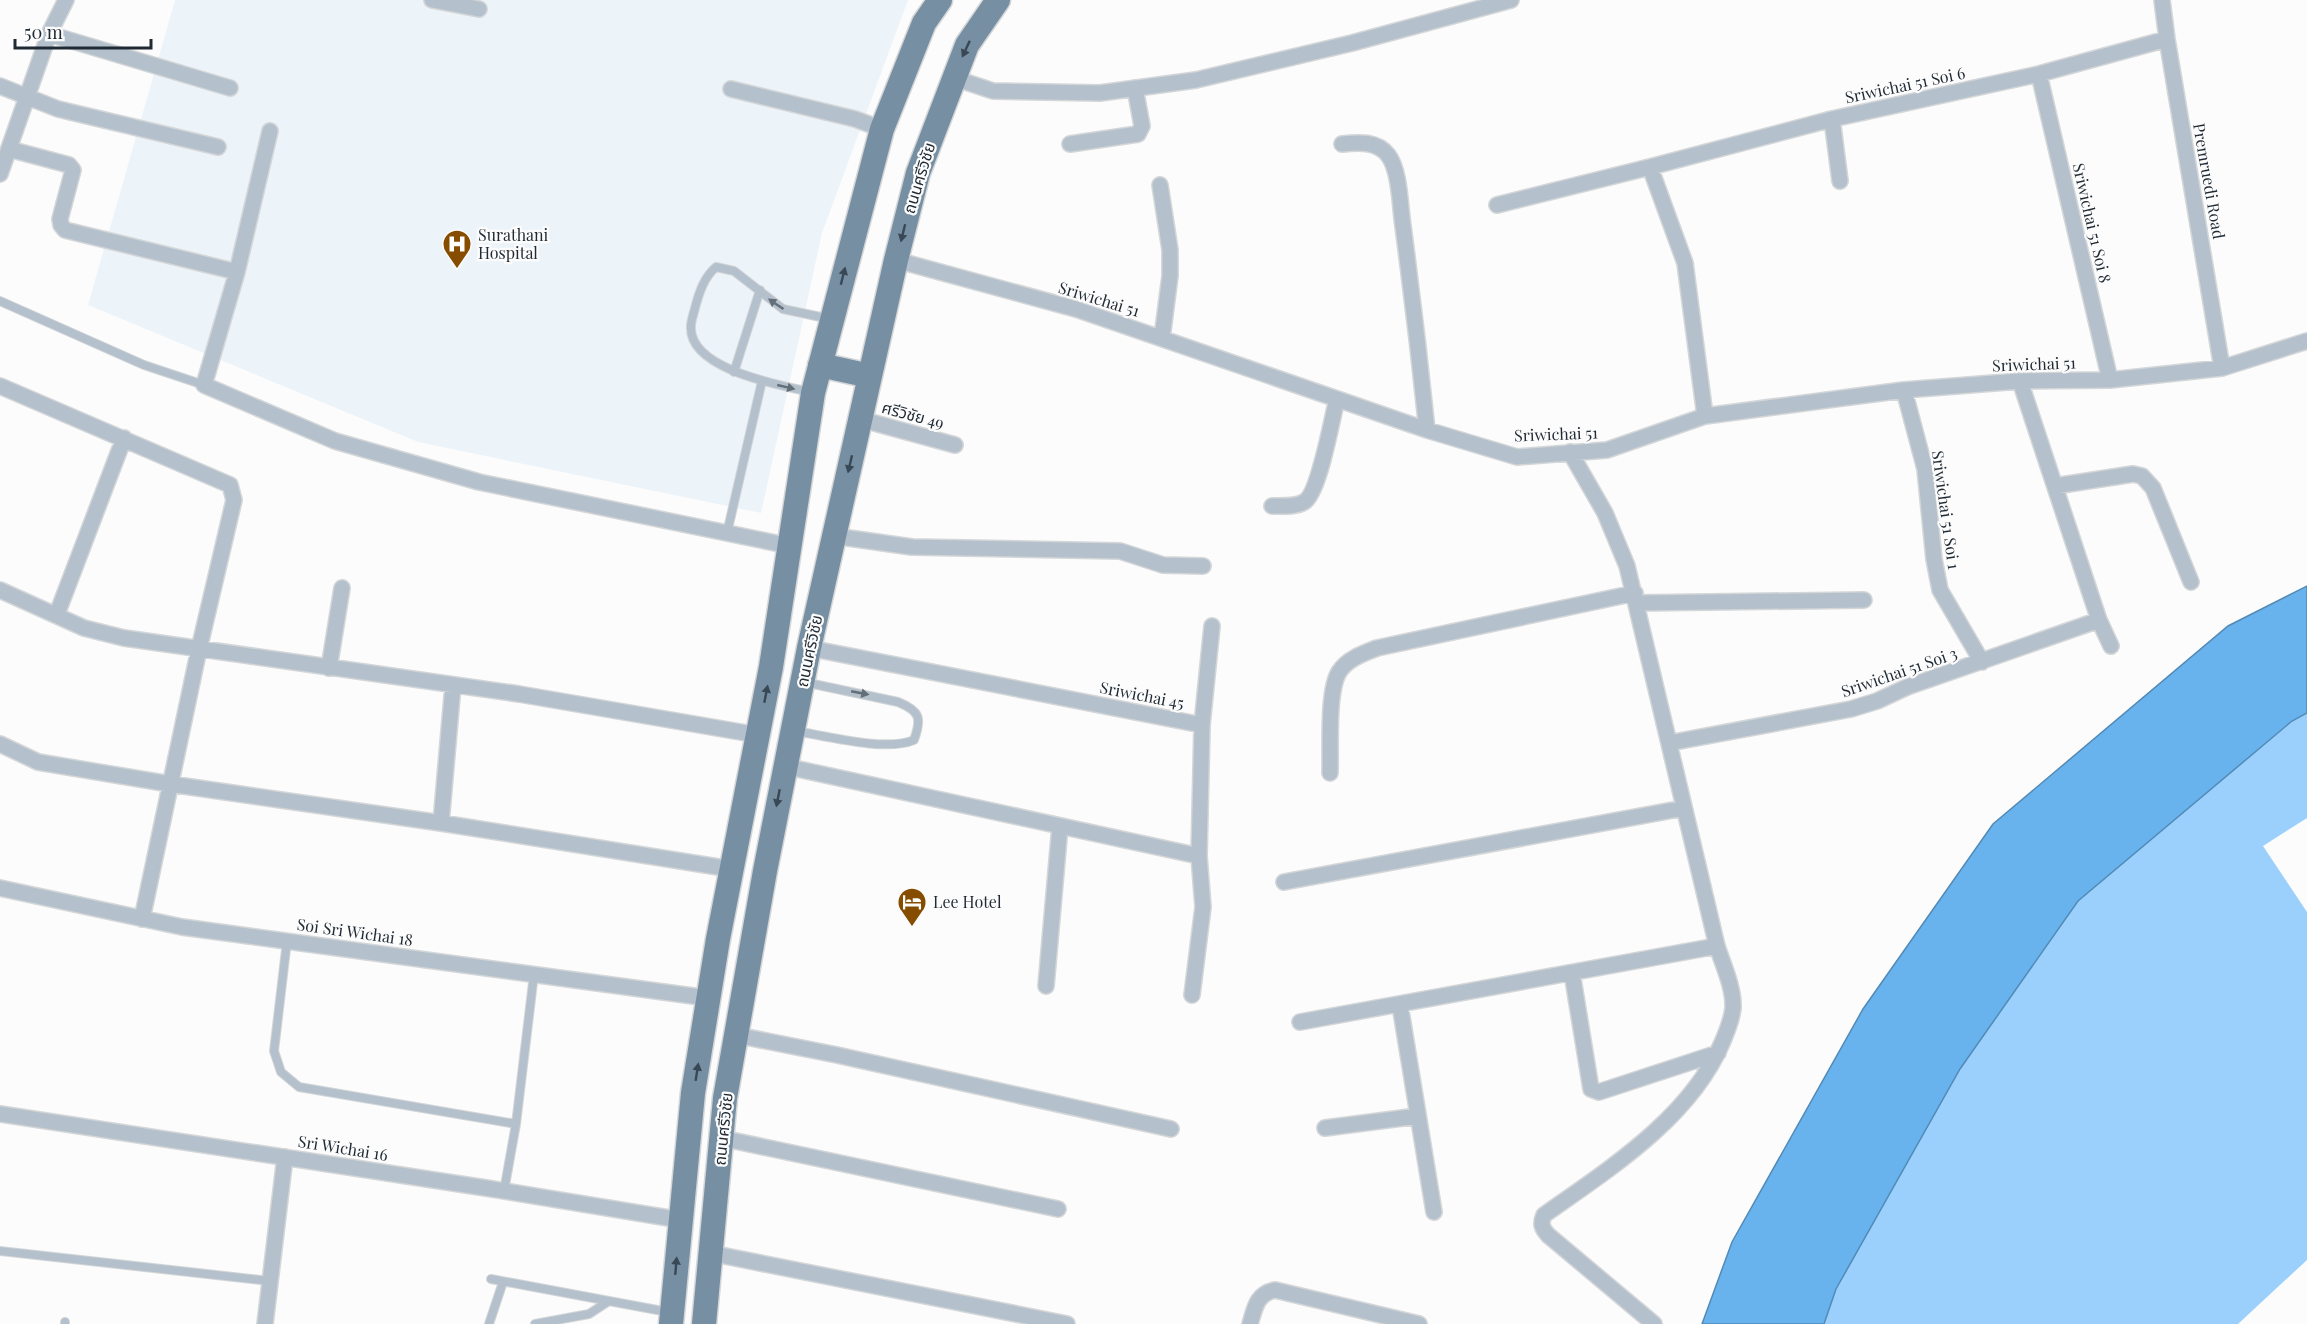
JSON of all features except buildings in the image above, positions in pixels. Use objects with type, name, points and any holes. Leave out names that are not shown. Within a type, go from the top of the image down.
[{"type":"main road","name":"ถนนศรีวิชัย","points":[[672,1319],[693,1093],[731,870],[771,667],[813,393],[882,129],[924,23],[940,0]]},
{"type":"main road","name":"ถนนศรีวิชัย","points":[[705,1324],[721,1138],[736,1035],[784,766],[809,648],[896,260],[918,173],[967,45],[998,0]]},
{"type":"main road","points":[[820,365],[870,375]]},
{"type":"street","points":[[0,174],[49,34],[66,0]]},
{"type":"street","points":[[432,0],[479,9]]},
{"type":"street","points":[[954,78],[993,91],[1100,93],[1196,80],[1307,54],[1510,0]]},
{"type":"street","name":"Premruedi Road","points":[[2162,0],[2222,368]]},
{"type":"street","points":[[49,34],[230,88]]},
{"type":"street","name":"Sriwichai 51 Soi 6","points":[[1497,206],[1832,119],[2039,74],[2167,39]]},
{"type":"street","name":"Sriwichai 51 Soi 8","points":[[2039,74],[2110,380]]},
{"type":"street","points":[[0,86],[58,109],[218,147]]},
{"type":"street","points":[[1070,144],[1138,134],[1142,126],[1135,88]]},
{"type":"street","points":[[730,89],[855,119],[882,129]]},
{"type":"street","points":[[1832,119],[1839,181]]},
{"type":"street","points":[[270,131],[237,272],[204,385],[335,441],[479,482],[790,546]]},
{"type":"street","points":[[1342,144],[1357,142],[1379,146],[1390,157],[1396,178],[1413,298],[1427,430]]},
{"type":"street","points":[[9,149],[69,165],[73,170],[60,219],[65,230],[237,272]]},
{"type":"street","points":[[1650,167],[1685,263],[1705,416]]},
{"type":"street","points":[[1160,185],[1170,250],[1170,276],[1162,338]]},
{"type":"street","name":"Sriwichai 51","points":[[896,260],[1076,309],[1427,430],[1517,457],[1607,450],[1705,416],[1904,390],[2020,381],[2110,380],[2222,368],[2307,341]]},
{"type":"street","points":[[2020,381],[2099,620],[2111,646]]},
{"type":"street","points":[[0,386],[230,485],[234,500],[199,649],[142,919]]},
{"type":"street","name":"Sriwichai 51 Soi 1","points":[[1904,390],[1924,469],[1934,559],[1940,590],[1982,663]]},
{"type":"street","points":[[1272,506],[1302,504],[1310,498],[1317,484],[1337,399]]},
{"type":"street","name":"ศรีวิชัย 49","points":[[860,419],[955,445]]},
{"type":"street","points":[[57,615],[124,438]]},
{"type":"street","points":[[1570,452],[1618,540],[1636,598],[1684,808],[1733,1006],[1730,1024],[1718,1053],[1702,1082],[1632,1152],[1544,1215],[1542,1220],[1544,1230],[1548,1234],[1654,1324]]},
{"type":"street","points":[[2055,486],[2133,474],[2142,476],[2153,488],[2191,582]]},
{"type":"street","points":[[834,536],[912,547],[1120,551],[1164,565],[1203,566]]},
{"type":"street","points":[[329,668],[342,588]]},
{"type":"street","points":[[0,590],[84,628],[124,638],[519,694],[758,735]]},
{"type":"street","points":[[1330,773],[1333,687],[1340,671],[1353,658],[1377,648],[1636,598],[1864,600]]},
{"type":"street","name":"Sriwichai 51 Soi 3","points":[[1669,743],[1851,709],[2099,620]]},
{"type":"street","points":[[1202,725],[1212,626]]},
{"type":"street","name":"Sriwichai 45","points":[[809,648],[1202,725],[1199,856],[1203,907],[1192,995]]},
{"type":"street","points":[[441,822],[453,685]]},
{"type":"street","points":[[0,744],[38,762],[170,784],[441,822],[731,870]]},
{"type":"street","points":[[784,766],[1199,856]]},
{"type":"street","points":[[1284,882],[1684,808]]},
{"type":"street","points":[[1046,986],[1060,826]]},
{"type":"street","name":"Soi Sri Wichai 18","points":[[0,888],[182,927],[708,998]]},
{"type":"street","points":[[1300,1023],[1717,946]]},
{"type":"street","points":[[1572,974],[1592,1089],[1599,1092],[1718,1053]]},
{"type":"street","points":[[1400,1005],[1434,1212]]},
{"type":"street","points":[[736,1035],[1171,1129]]},
{"type":"street","name":"Sri Wichai 16","points":[[0,1114],[681,1220]]},
{"type":"street","points":[[1324,1128],[1418,1116]]},
{"type":"street","points":[[721,1138],[1058,1209]]},
{"type":"street","points":[[265,1324],[285,1157]]},
{"type":"street","points":[[710,1253],[1067,1324]]},
{"type":"street","points":[[1250,1324],[1256,1302],[1261,1296],[1275,1290],[1365,1317],[1419,1324]]},
{"type":"lane","points":[[813,393],[734,372],[707,356],[695,342],[691,328],[696,305],[708,274],[716,267],[734,271],[783,309],[832,319]]},
{"type":"lane","points":[[734,372],[760,290]]},
{"type":"lane","points":[[0,301],[144,365],[204,385]]},
{"type":"lane","points":[[728,533],[762,381]]},
{"type":"lane","points":[[792,730],[880,745],[903,745],[914,740],[918,728],[918,716],[913,708],[898,702],[803,681]]},
{"type":"lane","points":[[287,941],[274,1051],[281,1072],[299,1087],[516,1124]]},
{"type":"lane","points":[[504,1191],[516,1124],[534,974]]},
{"type":"lane","points":[[0,1251],[270,1281]]},
{"type":"lane","points":[[492,1279],[609,1301],[672,1319]]},
{"type":"lane","points":[[489,1324],[503,1282]]},
{"type":"lane","points":[[535,1324],[590,1314],[609,1301]]},
{"type":"shaded area","name":"Surathani Hospital","points":[[175,0],[908,0],[822,233],[761,513],[418,442],[88,305]]},
{"type":"shaded area","points":[[2307,586],[2307,713],[2292,721],[2078,901],[1960,1069],[1836,1289],[1824,1324],[1702,1324],[1732,1242],[1863,1009],[1993,824],[2228,626]]},
{"type":"shaded area","points":[[2307,713],[2307,818],[2263,846],[2307,912],[2307,1260],[2238,1324],[1824,1324],[1836,1289],[1960,1069],[2078,901],[2292,721]]},
{"type":"place","name":"Surathani Hospital","points":[[457,270]]},
{"type":"place","name":"Lee Hotel","points":[[912,928]]}]
